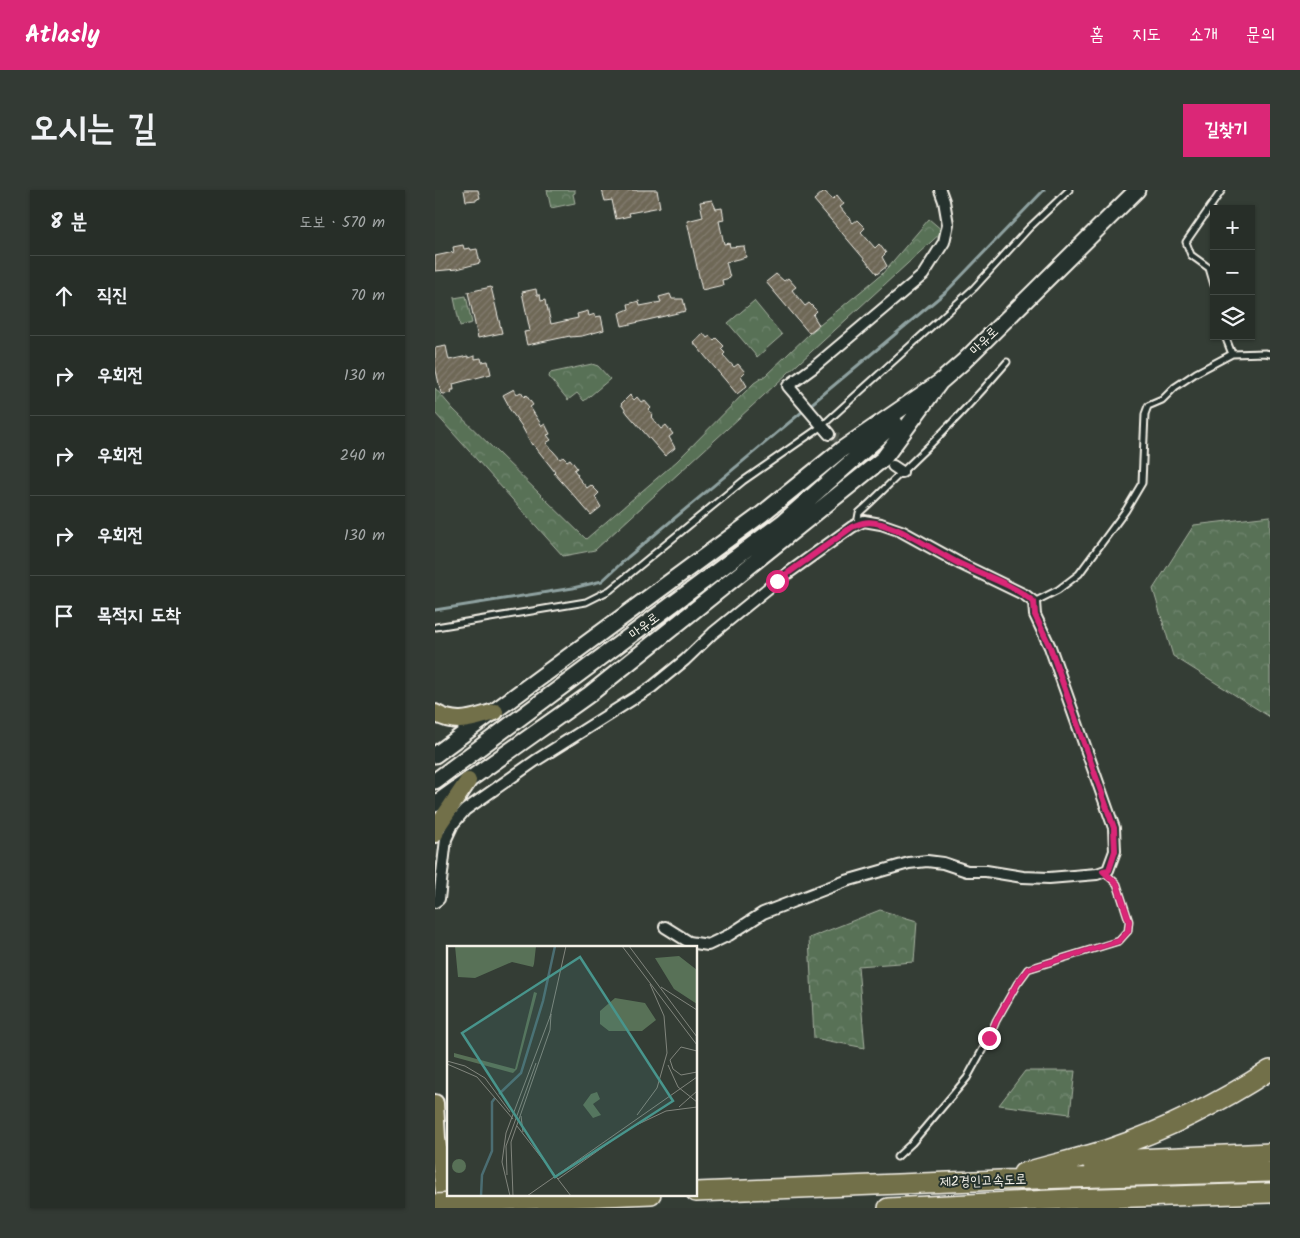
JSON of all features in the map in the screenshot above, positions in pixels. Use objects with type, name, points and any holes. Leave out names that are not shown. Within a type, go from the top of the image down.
[{"type":"highway","points":[[1000,1180],[1111,1148],[1171,1125],[1233,1094],[1270,1070]]},
{"type":"highway","points":[[1058,1162],[1270,1153]]},
{"type":"highway","name":"제2경인고속도로","points":[[697,1192],[1270,1172]]},
{"type":"highway","name":"제2경인고속도로","points":[[888,1208],[1070,1199],[1270,1193]]},
{"type":"highway","points":[[435,1206],[605,1196]]},
{"type":"highway","points":[[966,1204],[997,1208]]},
{"type":"main road","name":"마유로","points":[[435,781],[783,522],[940,382],[1137,190]]},
{"type":"main road","points":[[435,755],[762,514],[841,450],[940,382]]},
{"type":"main road","points":[[435,804],[590,694],[884,458],[940,382]]},
{"type":"main road","points":[[435,713],[444,718],[461,722],[495,712]]},
{"type":"main road","points":[[435,834],[437,827],[468,782]]},
{"type":"main road","points":[[435,1103],[437,1138],[446,1208]]},
{"type":"street","points":[[829,434],[788,386],[814,367],[923,275],[944,242],[948,224],[940,190]]},
{"type":"street","points":[[435,902],[439,899],[446,839],[453,824],[465,810],[535,761],[652,687],[685,660],[713,633],[777,581],[857,524],[864,521],[881,524],[901,532],[961,564],[1001,582],[1034,602],[1035,615],[1050,647],[1114,828],[1115,851],[1109,870],[1097,874],[1049,878],[1023,877],[987,871],[967,871],[943,863],[927,861],[909,863],[837,884],[763,913],[729,935],[708,945],[689,942],[665,927]]},
{"type":"lane","points":[[436,626],[587,602],[610,590],[743,482],[820,424],[974,288],[1029,228],[1069,190]]},
{"type":"lane","points":[[1210,271],[1209,268],[1191,254],[1186,242],[1222,190]]},
{"type":"lane","points":[[1227,340],[1232,354]]},
{"type":"lane","points":[[1034,602],[1058,590],[1079,574],[1126,510],[1142,483],[1145,414],[1148,406],[1162,400],[1175,387],[1196,373],[1232,354],[1270,354]]},
{"type":"lane","points":[[857,524],[859,513],[875,499],[897,469],[938,439],[1007,362]]},
{"type":"lane","points":[[897,1157],[913,1143],[967,1078],[996,1021],[1017,984],[1028,969],[1119,941],[1128,931],[1129,921],[1117,884],[1103,871]]},
{"type":"green space","points":[[547,190],[575,190],[573,194],[575,203],[551,208]]},
{"type":"green space","points":[[929,219],[943,231],[595,550],[563,556],[435,413],[435,388],[453,409],[586,539],[677,461],[754,383],[766,375],[809,334],[882,274]]},
{"type":"green space","points":[[466,296],[472,323],[460,326],[454,298]]},
{"type":"green space","points":[[754,301],[782,335],[757,357],[728,323]]},
{"type":"green space","points":[[592,364],[598,366],[610,379],[584,401],[577,393],[568,400],[549,377],[550,373]]},
{"type":"green space","points":[[1270,516],[1270,717],[1173,656],[1153,589],[1194,525]]},
{"type":"green space","points":[[880,910],[917,921],[914,962],[858,966],[865,1048],[814,1038],[809,938]]},
{"type":"green space","points":[[1025,1071],[1075,1071],[1070,1114],[999,1105]]},
{"type":"building","points":[[464,190],[478,190],[480,198],[466,201]]},
{"type":"building","points":[[602,190],[657,190],[660,207],[629,213],[630,216],[616,219],[612,200],[605,201]]},
{"type":"building","points":[[824,191],[833,199],[837,195],[844,204],[840,207],[853,223],[857,220],[865,228],[861,232],[875,248],[879,244],[886,253],[882,257],[887,266],[877,274],[814,200]]},
{"type":"building","points":[[712,200],[716,209],[722,208],[724,220],[719,221],[724,244],[729,243],[730,247],[744,246],[746,257],[726,262],[730,278],[722,280],[723,285],[702,290],[687,221],[703,217],[700,202]]},
{"type":"building","points":[[463,245],[464,249],[477,249],[480,263],[457,269],[435,271],[435,256],[454,252],[453,247]]},
{"type":"building","points":[[776,274],[784,281],[788,278],[796,287],[792,290],[805,306],[809,303],[817,311],[813,315],[819,325],[809,333],[766,282]]},
{"type":"building","points":[[491,287],[502,333],[478,338],[468,292]]},
{"type":"building","points":[[536,289],[541,301],[545,300],[551,324],[578,318],[577,314],[588,311],[589,316],[595,314],[595,317],[601,316],[604,330],[582,336],[570,336],[527,345],[524,332],[530,331],[522,292]]},
{"type":"building","points":[[670,294],[672,299],[683,299],[686,311],[622,326],[619,313],[629,309],[628,304],[639,301],[640,306],[661,302],[659,297]]},
{"type":"building","points":[[703,333],[707,338],[710,336],[714,340],[716,338],[724,346],[721,349],[725,353],[723,355],[734,367],[738,364],[745,372],[741,376],[747,386],[737,394],[693,342]]},
{"type":"building","points":[[446,346],[449,360],[468,356],[468,358],[475,356],[475,359],[481,358],[482,362],[488,361],[491,374],[453,384],[454,390],[451,390],[452,393],[441,393],[435,366],[435,348]]},
{"type":"building","points":[[514,389],[517,394],[521,392],[524,397],[526,395],[533,405],[530,407],[542,426],[545,424],[550,434],[547,435],[551,440],[546,443],[560,459],[563,457],[567,461],[570,459],[577,468],[574,470],[577,476],[587,488],[591,485],[599,493],[595,497],[601,507],[591,515],[532,445],[508,407],[503,395]]},
{"type":"building","points":[[630,395],[634,400],[637,397],[641,402],[644,400],[651,408],[649,410],[653,415],[651,417],[661,429],[666,425],[673,434],[669,437],[675,448],[665,456],[621,404]]},
{"type":"waterway","points":[[435,610],[573,588],[602,581],[628,557],[947,291],[1044,190]]},
{"type":"tunnel","points":[[829,434],[893,466]]},
{"type":"route","points":[[777,581],[852,527],[864,521],[881,524],[901,532],[961,564],[1001,582],[1034,602],[1035,615],[1050,647],[1114,828],[1115,851],[1109,870],[1103,871],[1117,884],[1129,921],[1128,931],[1119,941],[1028,969],[1017,984],[996,1021],[989,1038]]}]
